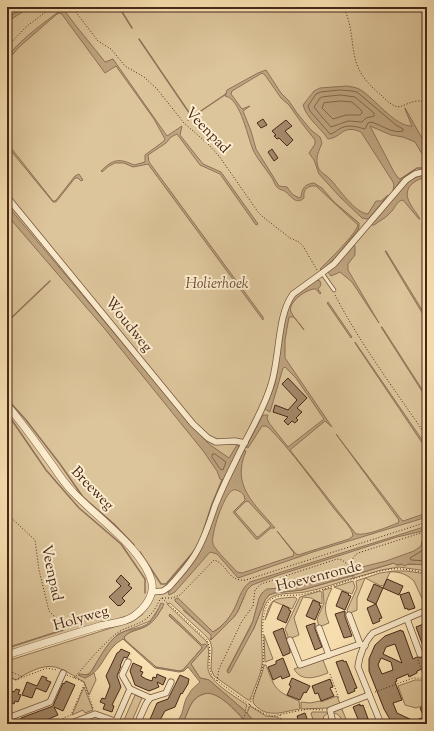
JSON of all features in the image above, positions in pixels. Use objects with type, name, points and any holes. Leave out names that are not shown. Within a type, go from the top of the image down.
[{"type":"street","points":[[152,592],[163,591],[169,587],[197,553],[205,536],[227,480],[272,385],[282,319],[286,304],[292,294],[334,264],[406,180],[415,174],[427,171]]},
{"type":"street","name":"Woudweg","points":[[7,197],[193,424],[208,438],[216,442],[235,441],[245,443]]},
{"type":"street","name":"Breeweg","points":[[7,405],[73,492],[135,552],[150,575],[152,592]]},
{"type":"street","name":"Holyweg","points":[[7,655],[105,624],[125,620],[134,616],[148,602],[152,592]]},
{"type":"street","points":[[290,640],[300,665],[362,645],[373,633],[427,610]]},
{"type":"street","points":[[349,615],[362,645],[358,667],[381,724]]},
{"type":"street","points":[[407,619],[420,654]]},
{"type":"street","points":[[319,628],[329,655]]},
{"type":"street","points":[[128,662],[122,674],[130,689],[150,698]]},
{"type":"street","points":[[10,724],[7,717],[50,702],[63,673]]},
{"type":"street","points":[[137,724],[150,698],[166,693],[171,682]]},
{"type":"street","points":[[116,721],[130,689]]},
{"type":"street","points":[[333,723],[330,710],[369,695]]},
{"type":"street","points":[[69,724],[96,714],[122,724]]},
{"type":"lane","points":[[321,274],[334,290]]},
{"type":"path","points":[[7,47],[26,27],[52,7]]},
{"type":"path","name":"Veenpad","points":[[72,7],[98,41],[111,49],[125,66],[138,72],[157,89],[184,123],[219,156],[263,217],[290,238],[299,242],[321,274]]},
{"type":"path","points":[[343,7],[349,19],[355,59],[362,74],[374,89],[394,106],[401,107],[414,101],[427,103]]},
{"type":"path","points":[[334,290],[344,312],[427,437]]},
{"type":"path","name":"Veenpad","points":[[7,514],[35,540],[39,570],[49,610],[54,616],[70,624],[72,634]]},
{"type":"path","points":[[162,598],[172,598],[180,594],[214,560],[218,561],[234,578],[239,581],[246,580],[427,522]]},
{"type":"path","name":"Hoevenronde","points":[[351,568],[353,557],[358,553],[427,531]]},
{"type":"path","name":"Hoevenronde","points":[[217,682],[219,669],[242,621],[253,606],[255,590],[261,584],[337,559],[342,560],[351,568]]},
{"type":"path","points":[[351,568],[354,580]]},
{"type":"path","name":"Hoevenronde","points":[[242,723],[263,664],[262,627],[269,602],[276,597],[307,593],[382,571],[398,569],[427,573]]},
{"type":"path","points":[[74,678],[90,659],[113,636],[149,616],[162,598]]},
{"type":"path","points":[[162,598],[207,640],[210,649],[210,671],[212,677],[217,682],[267,715],[280,715],[308,709],[330,710]]},
{"type":"path","points":[[420,654],[416,655],[424,678]]},
{"type":"path","points":[[7,676],[16,680],[47,668],[52,668],[84,682],[96,714]]},
{"type":"path","points":[[7,670],[24,678]]},
{"type":"path","points":[[330,674],[342,705]]},
{"type":"path","points":[[369,695],[413,678],[427,678]]},
{"type":"path","points":[[65,724],[63,718],[71,716],[85,685]]},
{"type":"path","points":[[280,715],[282,724]]},
{"type":"green space","name":"Holierhoek","points":[[7,7],[427,7],[427,562],[396,561],[300,588],[262,593],[253,621],[227,671],[254,628],[265,600],[269,595],[274,593],[302,590],[352,576],[353,578],[311,591],[276,595],[267,602],[264,609],[261,628],[262,665],[250,700],[214,676],[211,669],[212,648],[210,641],[170,603],[167,604],[206,641],[209,651],[208,669],[210,674],[218,684],[247,705],[245,711],[209,680],[200,678],[191,664],[206,646],[202,645],[170,614],[169,616],[202,646],[202,648],[183,670],[179,671],[156,667],[125,640],[124,637],[127,634],[145,627],[150,623],[163,607],[159,608],[150,621],[118,634],[90,673],[84,676],[79,674],[85,678],[94,673],[96,680],[89,695],[84,682],[55,667],[50,666],[40,668],[16,680],[7,676],[7,661],[133,621],[143,614],[7,658]],"holes":[[[244,597],[238,611],[211,640],[210,639],[212,636],[183,610],[213,632],[227,621],[238,602]]]},
{"type":"green space","points":[[394,563],[396,565],[427,565],[427,571],[399,567],[381,570],[354,578],[354,575]]},
{"type":"green space","points":[[394,571],[427,574],[427,603],[425,605],[414,581],[403,574],[390,572],[384,585],[381,586],[365,578],[380,573]]},
{"type":"green space","points":[[365,578],[357,598],[357,610],[348,614],[347,610],[357,588],[356,581]]},
{"type":"green space","points":[[353,581],[355,587],[352,594],[334,587]]},
{"type":"green space","points":[[332,588],[325,609],[329,623],[319,627],[317,619],[324,603],[323,590]]},
{"type":"green space","points":[[320,591],[322,592],[322,604],[311,598],[303,597],[294,618],[299,635],[289,639],[285,629],[300,597]]},
{"type":"green space","points":[[295,597],[297,599],[292,609],[273,601],[277,599]]},
{"type":"green space","points":[[273,602],[265,620],[269,607]]},
{"type":"green space","points":[[264,635],[273,659],[265,662]]},
{"type":"green space","points":[[321,659],[323,660],[328,673],[310,678],[301,676],[294,669]]},
{"type":"green space","points":[[264,665],[266,665],[274,684],[280,692],[299,701],[300,709],[268,713],[255,705],[253,698]]},
{"type":"green space","points":[[415,680],[423,680],[427,691],[427,704],[416,708],[405,705],[398,686]]},
{"type":"green space","points":[[84,687],[93,710],[85,713],[83,710],[72,715]]},
{"type":"green space","points":[[208,693],[222,699],[231,707],[242,718],[240,724],[182,724],[194,700],[197,697]]},
{"type":"green space","points":[[135,695],[142,698],[131,723],[124,720]]},
{"type":"green space","points":[[337,696],[340,704],[328,708],[301,709],[301,702],[321,702]]},
{"type":"green space","points":[[250,706],[266,716],[278,717],[281,724],[256,724],[247,713]]},
{"type":"green space","points":[[342,709],[347,722],[342,722],[339,716],[333,713]]},
{"type":"green space","points":[[312,712],[329,712],[324,716],[322,722],[315,724],[311,714]]},
{"type":"water","points":[[25,7],[30,7],[7,22],[7,18]]},
{"type":"water","points":[[61,10],[64,10],[105,62],[113,59],[167,136],[182,126],[180,135],[203,164],[221,172],[258,224],[256,225],[220,174],[200,165],[177,134],[148,155],[149,162],[263,317],[263,320],[148,164],[133,167],[124,163],[115,163],[102,172],[101,171],[109,164],[116,161],[124,161],[134,165],[145,162],[145,155],[165,139],[154,119],[116,66],[105,73],[61,13],[57,14],[19,47],[7,61],[14,49],[21,42],[39,26]]},
{"type":"water","points":[[266,70],[281,93],[289,101],[297,113],[311,130],[320,137],[322,143],[317,157],[318,167],[320,171],[331,180],[348,200],[358,210],[368,214],[376,201],[381,201],[388,195],[370,217],[367,219],[362,218],[319,174],[314,160],[309,153],[315,144],[315,140],[289,105],[281,98],[265,75],[262,73],[232,91],[231,94],[242,109],[250,106],[243,111],[256,149],[279,186],[287,187],[292,194],[299,198],[301,197],[304,187],[308,184],[314,183],[322,188],[334,202],[359,223],[358,230],[335,258],[322,270],[320,269],[347,241],[358,225],[316,186],[308,187],[304,193],[304,198],[301,200],[294,200],[285,191],[275,185],[272,178],[254,152],[240,111],[231,98],[225,96],[227,90]]},
{"type":"water","points":[[347,86],[359,89],[399,122],[412,126],[405,108],[427,147],[427,162],[415,142],[403,137],[391,135],[370,126],[394,172],[399,179],[402,178],[393,191],[393,182],[361,132],[350,129],[328,139],[307,115],[303,105],[314,91],[320,88]]},
{"type":"water","points":[[7,143],[53,201],[57,199],[75,176],[79,174],[83,180],[81,181],[78,178],[75,178],[56,202],[53,202],[7,146]]},
{"type":"water","points":[[423,175],[427,175],[427,177],[419,179],[413,183],[407,192],[407,197],[411,206],[420,219],[403,200],[397,203],[387,216],[374,225],[371,225],[407,182]]},
{"type":"water","points":[[7,205],[193,427],[209,444],[229,458],[237,445],[239,445],[223,480],[220,479],[217,471],[204,452],[104,328],[7,215]]},
{"type":"water","points":[[354,245],[355,255],[348,264],[348,270],[379,323],[352,282],[340,272],[331,276],[328,272]]},
{"type":"water","points":[[385,251],[427,318],[427,321]]},
{"type":"water","points":[[316,280],[320,281],[321,285],[318,289],[321,293],[320,294],[316,289],[312,289],[299,296],[292,304],[291,312],[294,317],[289,317],[285,340],[285,358],[332,427],[325,421],[290,450],[356,534],[366,534],[377,531],[398,523],[399,520],[336,434],[403,521],[427,513],[427,517],[313,552],[238,578],[217,554],[210,552],[175,592],[169,595],[168,593],[202,548],[221,496],[244,450],[246,451],[242,463],[241,474],[243,484],[253,502],[275,528],[271,528],[256,539],[233,512],[245,500],[244,495],[236,490],[229,493],[218,515],[213,544],[237,572],[242,573],[293,556],[294,553],[277,531],[298,555],[349,539],[353,536],[351,529],[295,457],[268,427],[262,426],[248,448],[246,447],[263,415],[268,415],[267,418],[269,423],[288,447],[324,419],[296,378],[285,367],[283,368],[270,412],[265,409],[275,384],[285,319],[289,306],[295,295]],"holes":[[[248,501],[271,526],[257,537],[235,512]]]},
{"type":"water","points":[[328,302],[352,337],[351,338],[327,303]]},
{"type":"water","points":[[381,327],[427,397],[427,399]]},
{"type":"water","points":[[355,343],[427,447],[427,450]]},
{"type":"water","points":[[427,526],[427,530],[397,537],[252,585],[247,590],[234,617],[211,640],[211,635],[175,601],[175,599],[178,598],[213,632],[222,626],[229,617],[242,592],[250,582]]},
{"type":"water","points":[[425,540],[427,548],[427,565],[409,564],[404,566],[402,564],[396,565],[394,563],[302,590],[274,593],[269,595],[265,600],[254,628],[230,672],[227,672],[250,628],[259,598],[267,589],[296,587],[328,579],[350,570],[386,561],[414,551],[421,546],[422,541]]},
{"type":"water","points":[[161,603],[164,604],[153,621],[145,627],[129,632],[124,637],[125,640],[156,667],[179,671],[183,670],[202,647],[169,615],[170,614],[202,645],[205,644],[207,646],[191,664],[200,678],[209,680],[245,711],[256,724],[248,724],[227,702],[217,696],[207,693],[198,696],[195,699],[182,724],[173,724],[182,714],[185,702],[190,692],[200,682],[188,667],[184,671],[179,672],[155,668],[123,639],[112,648],[91,675],[85,678],[78,675],[88,675],[93,670],[110,642],[119,634],[146,625],[150,622]]},
{"type":"building","points":[[263,119],[267,125],[261,128],[257,123]]},
{"type":"building","points":[[286,120],[292,126],[285,131],[293,140],[287,146],[279,138],[277,139],[274,136],[276,135],[272,131]]},
{"type":"building","points":[[272,149],[278,158],[274,161],[268,152]]},
{"type":"building","points":[[288,378],[307,398],[297,408],[302,412],[296,418],[298,420],[295,423],[292,421],[288,425],[284,421],[288,417],[273,412],[275,405],[288,410],[297,400],[282,384]]},
{"type":"building","points":[[121,575],[132,588],[122,598],[125,601],[118,606],[109,597],[121,586],[116,581]]},
{"type":"building","points":[[387,579],[403,586],[399,595],[383,588]]},
{"type":"building","points":[[374,584],[383,588],[376,604],[367,600]]},
{"type":"building","points":[[342,591],[351,596],[345,610],[336,606]]},
{"type":"building","points":[[409,592],[415,608],[408,610],[407,608],[405,609],[400,595]]},
{"type":"building","points":[[313,600],[320,603],[319,605],[321,606],[315,620],[306,616]]},
{"type":"building","points":[[376,604],[382,618],[379,619],[380,621],[373,624],[367,608]]},
{"type":"building","points":[[283,605],[291,611],[286,623],[277,619]]},
{"type":"building","points":[[345,611],[345,617],[352,636],[344,638],[335,614]]},
{"type":"building","points":[[315,623],[315,629],[322,647],[315,650],[306,626]]},
{"type":"building","points":[[426,623],[427,626],[427,667],[417,671],[417,673],[409,677],[408,674],[396,679],[397,681],[395,682],[402,700],[393,703],[397,713],[414,721],[424,717],[420,708],[424,707],[427,714],[427,724],[395,724],[392,723],[384,709],[369,671],[369,659],[375,645],[385,636],[401,630],[403,631],[413,659],[417,657],[422,658],[426,654],[416,627]],"holes":[[[395,644],[402,663],[383,654],[386,647]],[[381,658],[391,662],[393,670],[382,674],[378,665]]]},
{"type":"building","points":[[283,628],[290,653],[283,656],[273,632]]},
{"type":"building","points":[[121,649],[130,653],[127,658],[124,657],[120,666],[117,676],[121,687],[112,705],[114,706],[112,712],[103,709],[105,704],[100,702],[102,698],[105,699],[110,686],[106,676],[117,653]]},
{"type":"building","points":[[283,658],[290,676],[282,679],[281,676],[273,680],[268,667],[276,664],[276,661]]},
{"type":"building","points":[[343,660],[344,662],[346,661],[357,688],[354,689],[355,691],[348,694],[336,662]]},
{"type":"building","points":[[133,663],[142,667],[140,671],[143,672],[141,676],[146,679],[152,681],[153,677],[156,678],[157,674],[166,678],[163,685],[157,682],[159,687],[149,691],[135,685],[130,671]]},
{"type":"building","points":[[180,675],[189,679],[188,684],[182,694],[181,693],[175,707],[165,711],[160,720],[168,724],[148,724],[157,703],[168,699]]},
{"type":"building","points":[[42,676],[51,682],[46,692],[36,688],[32,698],[22,695],[27,682],[37,686]]},
{"type":"building","points":[[292,678],[310,686],[306,693],[304,692],[300,700],[287,695],[291,686],[289,685]]},
{"type":"building","points":[[330,679],[333,687],[330,688],[334,696],[321,701],[318,693],[315,694],[312,686]]},
{"type":"building","points":[[66,681],[75,685],[63,711],[54,707],[58,715],[37,724],[19,724],[18,721],[21,718],[53,706],[63,683],[64,684]]},
{"type":"building","points":[[7,689],[14,692],[16,689],[20,690],[18,694],[21,695],[18,702],[15,701],[14,704],[10,702],[11,699],[7,697]]},
{"type":"building","points":[[360,704],[360,706],[363,705],[370,724],[360,724],[353,707]]},
{"type":"building","points":[[305,713],[309,724],[286,724],[298,719],[297,716]]},
{"type":"waterway","points":[[119,7],[132,28]]},
{"type":"waterway","points":[[139,39],[192,117],[188,120]]},
{"type":"waterway","points":[[192,117],[226,94]]},
{"type":"waterway","points":[[402,178],[417,168],[427,168]]},
{"type":"waterway","points":[[7,322],[50,281]]},
{"type":"waterway","points":[[7,399],[26,420],[83,497],[114,524],[134,545]]},
{"type":"waterway","points":[[7,413],[46,470],[79,508],[121,544],[145,579],[145,593]]},
{"type":"waterway","points":[[201,538],[212,504],[222,480]]},
{"type":"waterway","points":[[140,552],[161,584],[166,584],[195,550]]},
{"type":"waterway","points":[[7,648],[63,630]]}]
